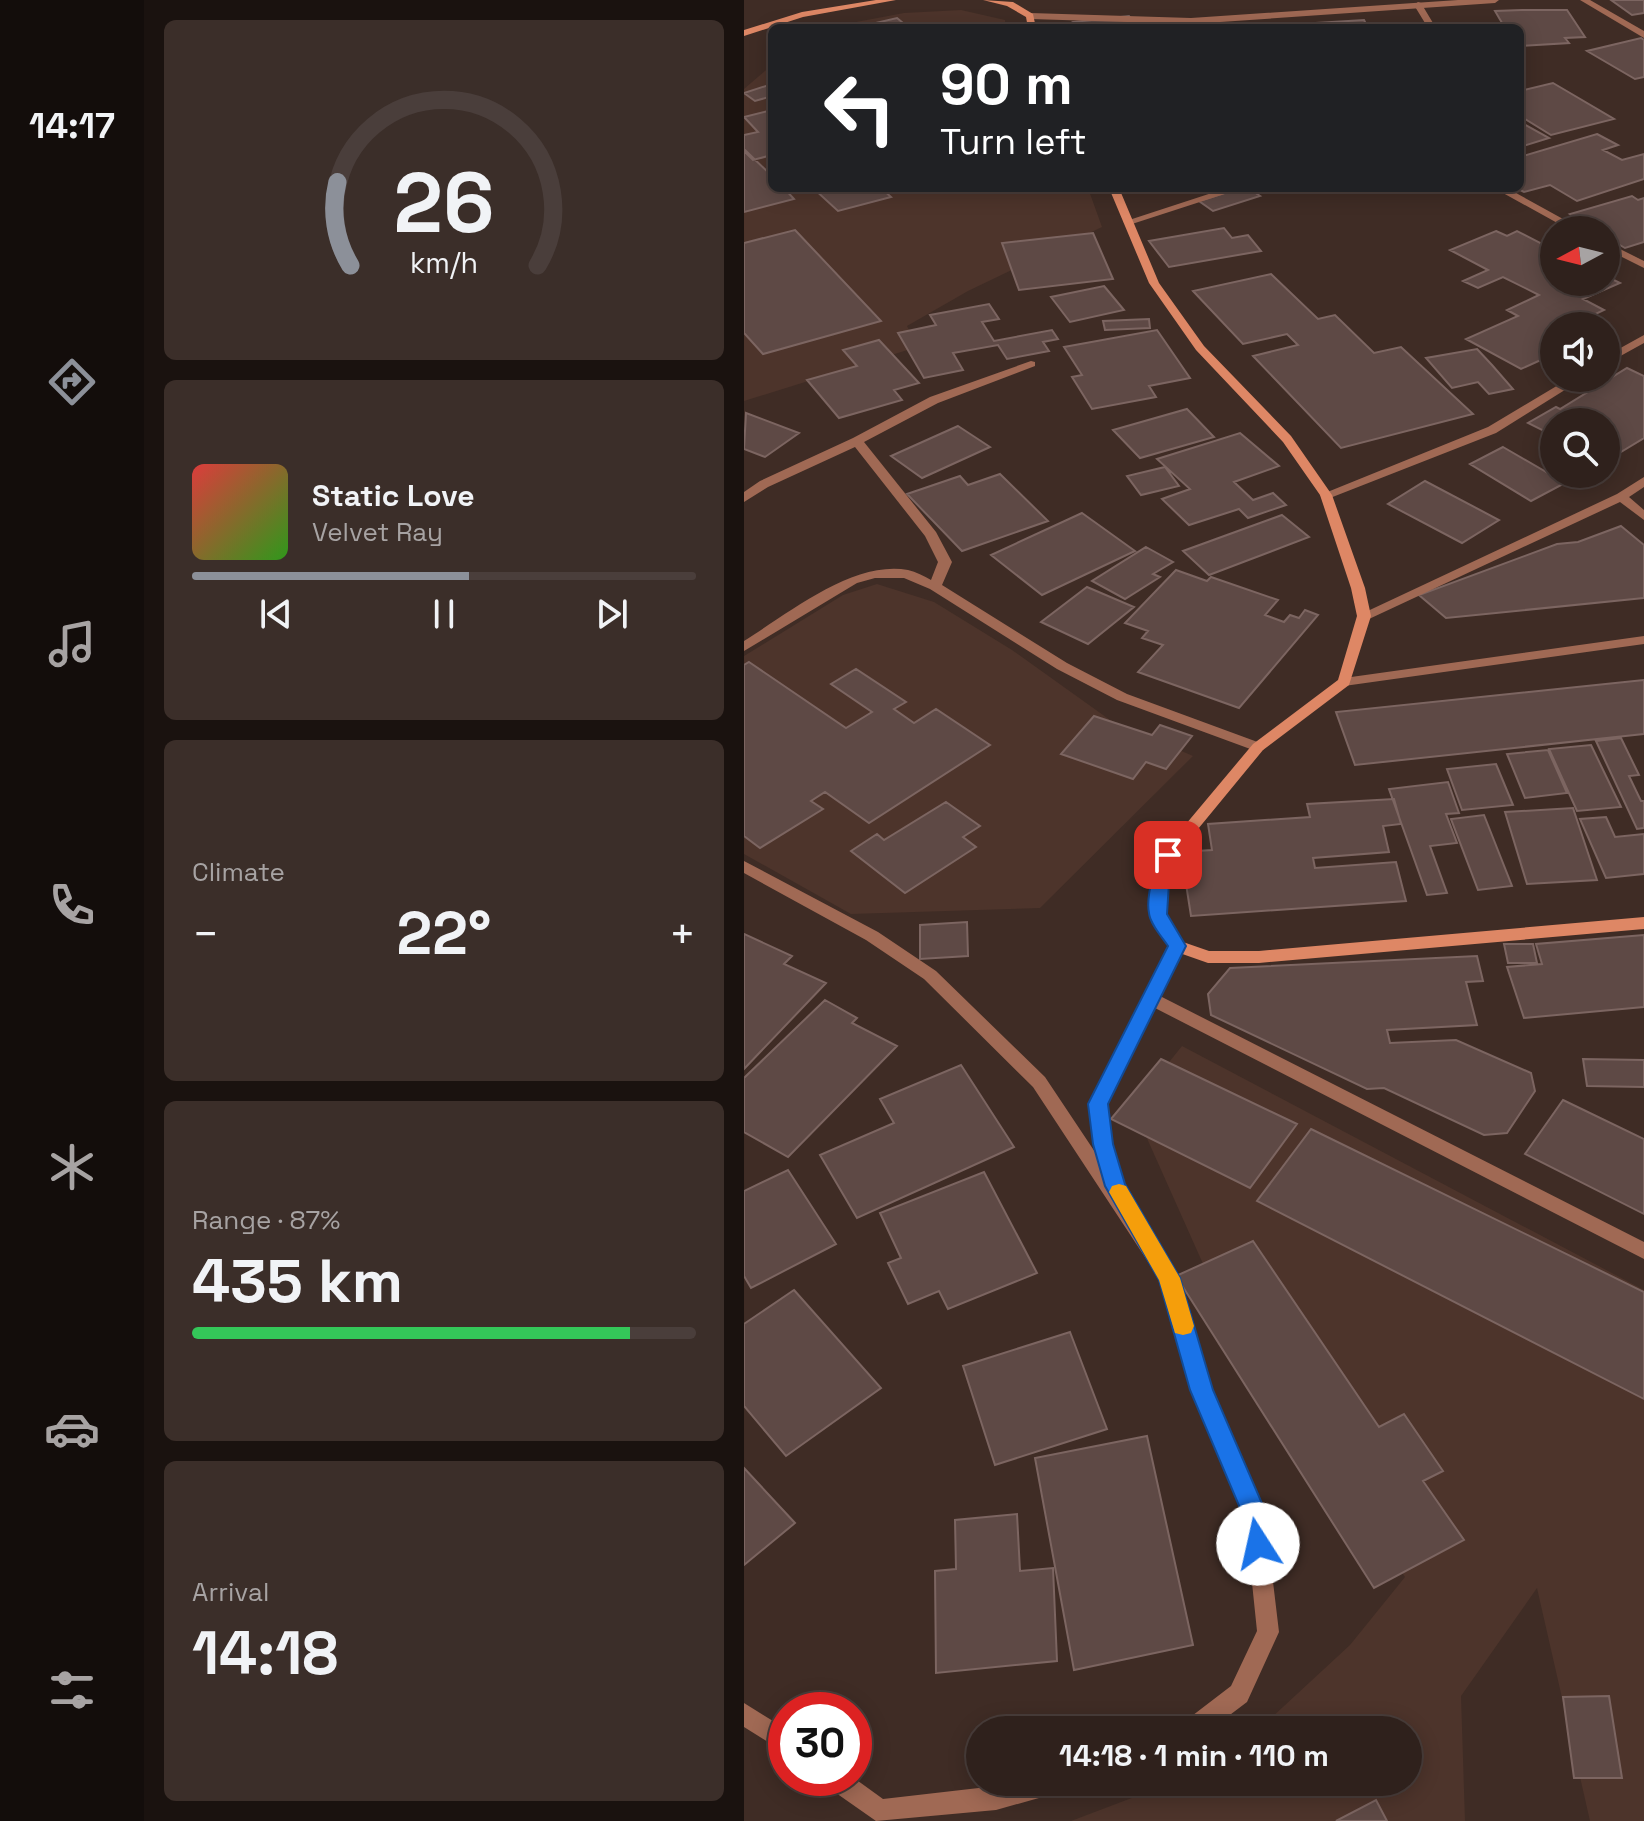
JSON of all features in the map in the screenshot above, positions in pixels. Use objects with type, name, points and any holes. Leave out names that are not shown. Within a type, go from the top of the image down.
[{"type":"main road","points":[[773,24],[802,15],[892,0]]},
{"type":"main road","points":[[987,0],[1010,4],[1030,16],[1031,24]]},
{"type":"main road","points":[[744,33],[768,26]]},
{"type":"main road","points":[[1116,192],[1154,283],[1200,348],[1287,439],[1326,495],[1358,588],[1364,616],[1344,682],[1258,747],[1168,855],[1160,883],[1158,914],[1177,946],[1208,957],[1259,957],[1644,923]]},
{"type":"street","points":[[1030,16],[1191,21],[1495,0]]},
{"type":"street","points":[[1584,0],[1644,35]]},
{"type":"street","points":[[1418,5],[1430,24]]},
{"type":"street","points":[[1191,21],[1199,24]]},
{"type":"street","points":[[1128,222],[1225,192]]},
{"type":"street","points":[[1507,192],[1552,216]]},
{"type":"street","points":[[1620,252],[1644,265]]},
{"type":"street","points":[[1620,353],[1644,338]]},
{"type":"street","points":[[744,498],[807,462],[857,441],[934,400],[1031,364]]},
{"type":"street","points":[[1326,495],[1492,430],[1555,392]]},
{"type":"street","points":[[857,441],[931,535],[945,562],[935,586]]},
{"type":"street","points":[[1364,616],[1621,497],[1644,481]]},
{"type":"street","points":[[1621,497],[1644,516]]},
{"type":"street","points":[[744,647],[852,580],[875,574],[906,574],[935,586],[1062,666],[1122,697],[1258,747]]},
{"type":"street","points":[[1344,682],[1644,640]]},
{"type":"street","points":[[746,867],[872,936],[930,975],[1039,1082],[1169,1278]]},
{"type":"street","points":[[1177,946],[1098,1104],[1103,1144],[1115,1186],[1169,1278],[1201,1390],[1255,1515],[1268,1632],[1239,1694],[1210,1716]]},
{"type":"street","points":[[1150,998],[1644,1251]]},
{"type":"street","points":[[744,1714],[768,1730]]},
{"type":"street","points":[[854,1796],[876,1816],[1003,1796]]},
{"type":"shaded area","points":[[961,10],[1005,20],[1005,24],[845,24],[904,13]]},
{"type":"shaded area","points":[[768,68],[768,192],[1089,192],[1102,227],[968,291],[907,326],[917,347],[744,401],[744,89]]},
{"type":"shaded area","points":[[877,584],[934,602],[1012,650],[1110,720],[1193,756],[1040,908],[851,914],[744,854],[744,656],[843,595]]},
{"type":"shaded area","points":[[1182,1046],[1644,1290],[1644,1821],[1590,1821],[1537,1588],[1461,1696],[1465,1821],[1071,1821],[1137,1796],[1422,1796],[1422,1716],[1273,1716],[1350,1645],[1405,1577],[1208,1275],[1133,1107]]},
{"type":"building","points":[[1611,0],[1644,0],[1644,13],[1632,15]]},
{"type":"building","points":[[1567,10],[1585,37],[1565,38],[1569,43],[1524,46],[1524,24],[1503,24],[1495,11]]},
{"type":"building","points":[[1129,16],[1135,24],[1074,24],[1073,22]]},
{"type":"building","points":[[897,18],[904,24],[871,24]]},
{"type":"building","points":[[1173,20],[1175,24],[1135,24]]},
{"type":"building","points":[[1364,20],[1366,24],[1300,24]]},
{"type":"building","points":[[1641,38],[1644,40],[1644,77],[1635,79],[1587,51]]},
{"type":"building","points":[[1553,83],[1614,119],[1551,135],[1524,118],[1524,90]]},
{"type":"building","points":[[768,85],[768,97],[755,101],[744,93]]},
{"type":"building","points":[[768,111],[768,156],[753,160],[744,151],[744,135],[758,132],[744,117]]},
{"type":"building","points":[[1524,124],[1549,138],[1524,146]]},
{"type":"building","points":[[1597,134],[1618,145],[1603,150],[1622,160],[1644,154],[1644,179],[1577,201],[1550,185],[1524,192],[1524,156]]},
{"type":"building","points":[[744,149],[768,172],[768,192],[788,192],[794,199],[744,212]]},
{"type":"building","points":[[817,192],[885,192],[891,197],[838,211]]},
{"type":"building","points":[[1228,192],[1254,192],[1260,196],[1213,211],[1199,201]]},
{"type":"building","points":[[1632,196],[1638,200],[1644,198],[1644,242],[1625,248],[1620,245],[1620,216],[1570,214]]},
{"type":"building","points":[[1224,228],[1232,238],[1248,235],[1261,251],[1169,267],[1149,241]]},
{"type":"building","points":[[795,230],[881,321],[763,354],[744,333],[744,243]]},
{"type":"building","points":[[1496,231],[1507,236],[1517,231],[1540,243],[1540,296],[1590,296],[1583,299],[1604,310],[1540,312],[1540,360],[1521,369],[1466,339],[1518,316],[1507,310],[1539,295],[1503,277],[1478,288],[1463,281],[1488,270],[1450,250]]},
{"type":"building","points":[[1093,233],[1113,279],[1019,290],[1002,243]]},
{"type":"building","points":[[1271,274],[1318,319],[1335,315],[1374,353],[1401,347],[1473,414],[1341,448],[1253,356],[1298,345],[1287,334],[1243,344],[1193,291]]},
{"type":"building","points":[[1104,286],[1124,310],[1070,322],[1051,297]]},
{"type":"building","points":[[989,304],[999,319],[982,322],[994,341],[1052,330],[1058,339],[1043,342],[1049,351],[1007,359],[998,345],[953,353],[963,370],[924,378],[898,333],[936,325],[930,315]]},
{"type":"building","points":[[1149,319],[1150,328],[1105,330],[1103,321]]},
{"type":"building","points":[[1157,330],[1190,378],[1149,386],[1156,397],[1092,409],[1072,377],[1082,375],[1064,347]]},
{"type":"building","points":[[879,340],[919,383],[894,390],[902,400],[839,418],[807,380],[857,366],[843,350]]},
{"type":"building","points":[[1477,349],[1513,389],[1489,394],[1478,382],[1452,388],[1426,358]]},
{"type":"building","points":[[1627,368],[1644,376],[1644,438],[1620,453],[1620,408],[1562,408],[1588,392],[1620,392],[1620,372]]},
{"type":"building","points":[[1187,409],[1214,437],[1140,458],[1113,430]]},
{"type":"building","points":[[746,413],[799,433],[765,457],[744,449]]},
{"type":"building","points":[[1540,416],[1540,429],[1528,423]]},
{"type":"building","points":[[958,426],[990,447],[922,478],[891,456]]},
{"type":"building","points":[[1240,433],[1279,466],[1234,482],[1253,500],[1273,493],[1286,505],[1248,518],[1239,509],[1189,525],[1162,499],[1190,489],[1157,459]]},
{"type":"building","points":[[1503,447],[1540,468],[1540,488],[1556,488],[1531,501],[1470,464]]},
{"type":"building","points":[[1165,467],[1179,486],[1141,495],[1127,476]]},
{"type":"building","points":[[1000,474],[1048,521],[962,551],[907,494],[960,476],[968,485]]},
{"type":"building","points":[[1425,481],[1499,520],[1462,543],[1388,504]]},
{"type":"building","points":[[1082,513],[1135,551],[1042,595],[991,555]]},
{"type":"building","points":[[1282,515],[1309,537],[1209,575],[1183,551]]},
{"type":"building","points":[[1621,526],[1644,545],[1644,598],[1446,618],[1419,595],[1557,544],[1578,542]]},
{"type":"building","points":[[1146,547],[1173,562],[1153,574],[1160,577],[1125,599],[1092,581]]},
{"type":"building","points":[[1176,570],[1207,581],[1211,577],[1278,600],[1265,615],[1284,622],[1290,615],[1299,618],[1305,610],[1318,615],[1239,708],[1138,672],[1163,645],[1142,638],[1148,631],[1125,623]]},
{"type":"building","points":[[1087,587],[1134,607],[1088,644],[1041,622]]},
{"type":"building","points":[[749,662],[846,728],[872,712],[831,684],[856,669],[906,702],[894,709],[914,723],[936,709],[990,745],[869,823],[825,792],[811,801],[823,809],[760,848],[744,836],[744,665]]},
{"type":"building","points":[[1644,680],[1644,734],[1355,765],[1336,712]]},
{"type":"building","points":[[1094,716],[1152,735],[1160,725],[1192,736],[1166,769],[1146,762],[1133,779],[1061,754]]},
{"type":"building","points":[[1621,738],[1639,775],[1629,776],[1641,801],[1644,801],[1644,828],[1637,829],[1596,741]]},
{"type":"building","points":[[1591,745],[1621,807],[1577,811],[1549,749]]},
{"type":"building","points":[[1548,750],[1567,793],[1525,798],[1507,754]]},
{"type":"building","points":[[1496,764],[1513,805],[1462,810],[1447,769]]},
{"type":"building","points":[[1448,782],[1459,813],[1446,814],[1457,843],[1430,846],[1447,893],[1427,895],[1389,789]]},
{"type":"building","points":[[1394,799],[1401,824],[1383,826],[1389,852],[1313,858],[1315,868],[1396,862],[1406,901],[1191,916],[1181,852],[1212,850],[1208,824],[1310,817],[1307,804]]},
{"type":"building","points":[[946,802],[980,826],[963,837],[976,847],[905,893],[851,851],[877,834],[884,840]]},
{"type":"building","points":[[1573,808],[1597,880],[1527,884],[1505,812]]},
{"type":"building","points":[[1484,815],[1512,886],[1478,890],[1451,819]]},
{"type":"building","points":[[1606,817],[1615,837],[1644,834],[1644,874],[1606,878],[1580,819]]},
{"type":"building","points":[[967,922],[968,956],[920,959],[920,925]]},
{"type":"building","points":[[744,934],[792,956],[784,964],[826,983],[744,1069]]},
{"type":"building","points":[[1644,935],[1644,1007],[1524,1018],[1507,967],[1542,964],[1536,944]]},
{"type":"building","points":[[1504,944],[1533,944],[1537,963],[1508,963]]},
{"type":"building","points":[[1477,956],[1483,981],[1466,982],[1477,1025],[1387,1030],[1390,1043],[1456,1040],[1531,1073],[1535,1091],[1507,1133],[1484,1135],[1384,1088],[1367,1089],[1211,1015],[1208,994],[1230,968]]},
{"type":"building","points":[[825,1000],[857,1018],[852,1023],[897,1046],[788,1157],[744,1132],[744,1078]]},
{"type":"building","points":[[1161,1059],[1297,1124],[1250,1188],[1111,1119]]},
{"type":"building","points":[[1583,1059],[1644,1060],[1644,1087],[1587,1086]]},
{"type":"building","points":[[961,1065],[1014,1147],[857,1218],[820,1155],[894,1123],[880,1099]]},
{"type":"building","points":[[1563,1100],[1644,1139],[1644,1214],[1525,1154]]},
{"type":"building","points":[[1311,1129],[1644,1292],[1644,1399],[1257,1201]]},
{"type":"building","points":[[788,1170],[836,1244],[751,1288],[744,1276],[744,1191]]},
{"type":"building","points":[[984,1172],[1037,1273],[948,1309],[939,1291],[908,1304],[888,1263],[901,1258],[880,1213]]},
{"type":"building","points":[[1253,1241],[1379,1427],[1404,1414],[1443,1471],[1423,1481],[1464,1540],[1374,1588],[1176,1276]]},
{"type":"building","points":[[794,1290],[881,1388],[786,1456],[744,1406],[744,1324]]},
{"type":"building","points":[[1070,1332],[1107,1429],[995,1465],[963,1366]]},
{"type":"building","points":[[1147,1436],[1193,1645],[1074,1670],[1035,1458]]},
{"type":"building","points":[[744,1468],[795,1523],[744,1565]]},
{"type":"building","points":[[1017,1514],[1020,1571],[1053,1568],[1057,1661],[936,1673],[935,1571],[956,1569],[955,1520]]},
{"type":"building","points":[[1609,1696],[1622,1778],[1574,1778],[1563,1697]]},
{"type":"building","points":[[1376,1800],[1387,1821],[1336,1821]]},
{"type":"slow traffic","points":[[1119,1192],[1169,1278],[1183,1326]]},
{"type":"route","points":[[1168,855],[1160,883],[1158,914],[1177,946],[1098,1104],[1103,1144],[1115,1186],[1169,1278],[1201,1390],[1255,1515],[1258,1544]]}]
